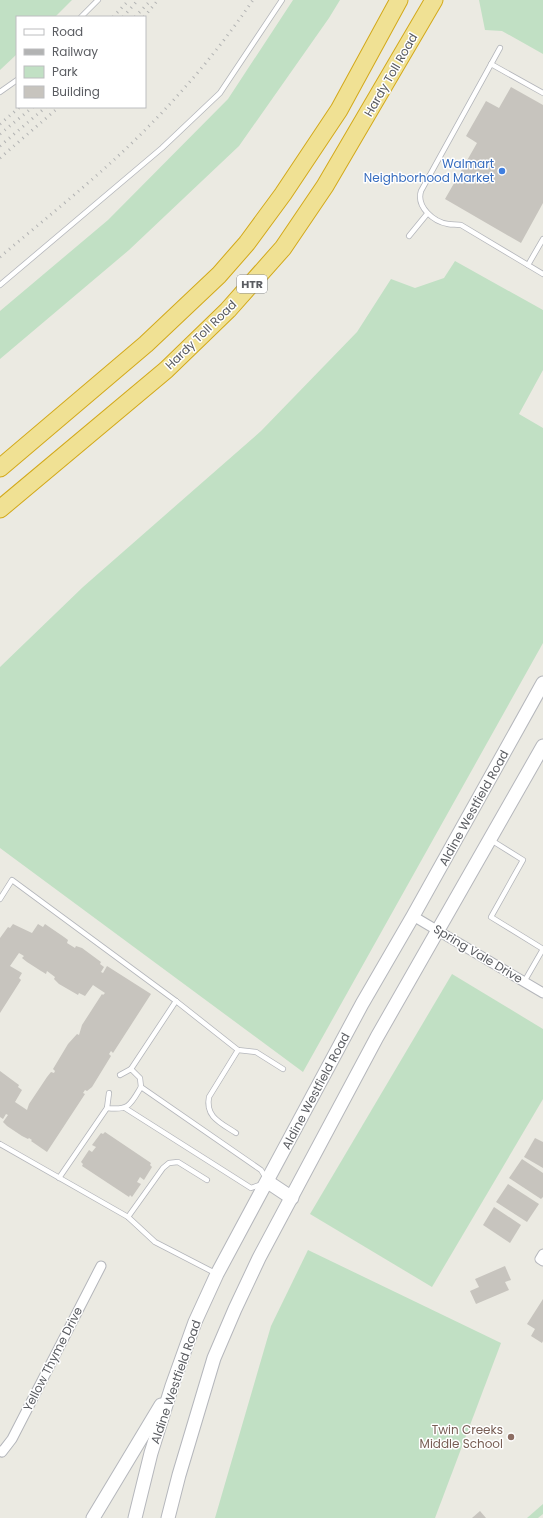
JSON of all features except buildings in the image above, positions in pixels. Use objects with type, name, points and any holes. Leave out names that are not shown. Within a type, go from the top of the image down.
[{"type":"highway","name":"HTR","points":[[0,468],[146,344],[219,275],[247,243],[283,194],[339,110],[399,0]]},
{"type":"highway","name":"Hardy Toll Road","points":[[0,509],[166,370],[228,310],[283,248],[325,186],[434,0]]},
{"type":"main road","name":"Aldine Westfield Road","points":[[135,1518],[151,1452],[172,1386],[195,1322],[217,1274],[268,1182],[362,1004],[413,916],[543,683]]},
{"type":"main road","points":[[168,1518],[179,1475],[214,1358],[235,1308],[259,1258],[377,1037],[543,746]]},
{"type":"main road","points":[[268,1182],[292,1198]]},
{"type":"main road","points":[[93,1518],[172,1386]]},
{"type":"street","name":"Spring Vale Drive","points":[[413,916],[543,993]]},
{"type":"street","name":"Yellow Thyme Drive","points":[[1,1451],[12,1439],[101,1266]]},
{"type":"lane","points":[[82,16],[98,0]]},
{"type":"lane","points":[[0,285],[162,148],[220,93],[282,0]]},
{"type":"lane","points":[[500,48],[421,192],[420,202],[427,214],[446,224],[460,225],[543,274]]},
{"type":"lane","points":[[491,64],[543,94]]},
{"type":"lane","points":[[0,92],[16,81]]},
{"type":"lane","points":[[409,236],[427,214]]},
{"type":"lane","points":[[528,265],[543,239]]},
{"type":"lane","points":[[490,840],[523,860],[491,917],[543,949],[524,982]]},
{"type":"lane","points":[[0,899],[12,880],[176,1001],[238,1050],[256,1052],[283,1069]]},
{"type":"lane","points":[[120,1075],[131,1069],[176,1001]]},
{"type":"lane","points":[[236,1132],[212,1117],[208,1103],[209,1097],[238,1050]]},
{"type":"lane","points":[[126,1108],[251,1188],[268,1182],[261,1170],[142,1087],[140,1078],[131,1069]]},
{"type":"lane","points":[[107,1108],[126,1108],[131,1104],[142,1087]]},
{"type":"lane","points":[[59,1178],[107,1108],[109,1093]]},
{"type":"lane","points":[[0,1144],[128,1217],[155,1242],[217,1274]]},
{"type":"lane","points":[[128,1217],[163,1168],[169,1163],[178,1162],[208,1180]]},
{"type":"green space","points":[[0,0],[72,0],[56,16],[16,16],[16,55],[0,70]]},
{"type":"green space","points":[[293,0],[340,0],[239,146],[129,250],[0,359],[0,311],[108,220],[228,99]]},
{"type":"green space","points":[[479,0],[543,0],[543,54],[502,31],[485,30]]},
{"type":"green space","points":[[455,261],[543,310],[543,370],[519,414],[543,428],[543,643],[303,1072],[0,848],[0,667],[83,587],[261,431],[357,332],[391,279],[415,288],[444,278]]},
{"type":"green space","points":[[452,974],[543,1029],[543,1099],[432,1287],[310,1214]]},
{"type":"green space","points":[[308,1250],[501,1343],[435,1518],[215,1518],[271,1326]]},
{"type":"green space","points":[[543,1504],[543,1514],[538,1518],[527,1518]]},
{"type":"railway","points":[[114,16],[129,0]]},
{"type":"railway","points":[[124,16],[138,0]]},
{"type":"railway","points":[[136,16],[151,0]]},
{"type":"railway","points":[[145,16],[158,0]]},
{"type":"railway","points":[[0,257],[102,171],[153,122],[206,63],[253,0]]},
{"type":"railway","points":[[0,124],[19,108]]},
{"type":"railway","points":[[0,134],[32,108]]},
{"type":"railway","points":[[0,146],[45,108]]},
{"type":"railway","points":[[0,158],[58,108]]},
{"type":"place","name":"Walmart Neighborhood Market","points":[[502,171]]},
{"type":"place","name":"Twin Creeks Middle School","points":[[511,1437]]}]
